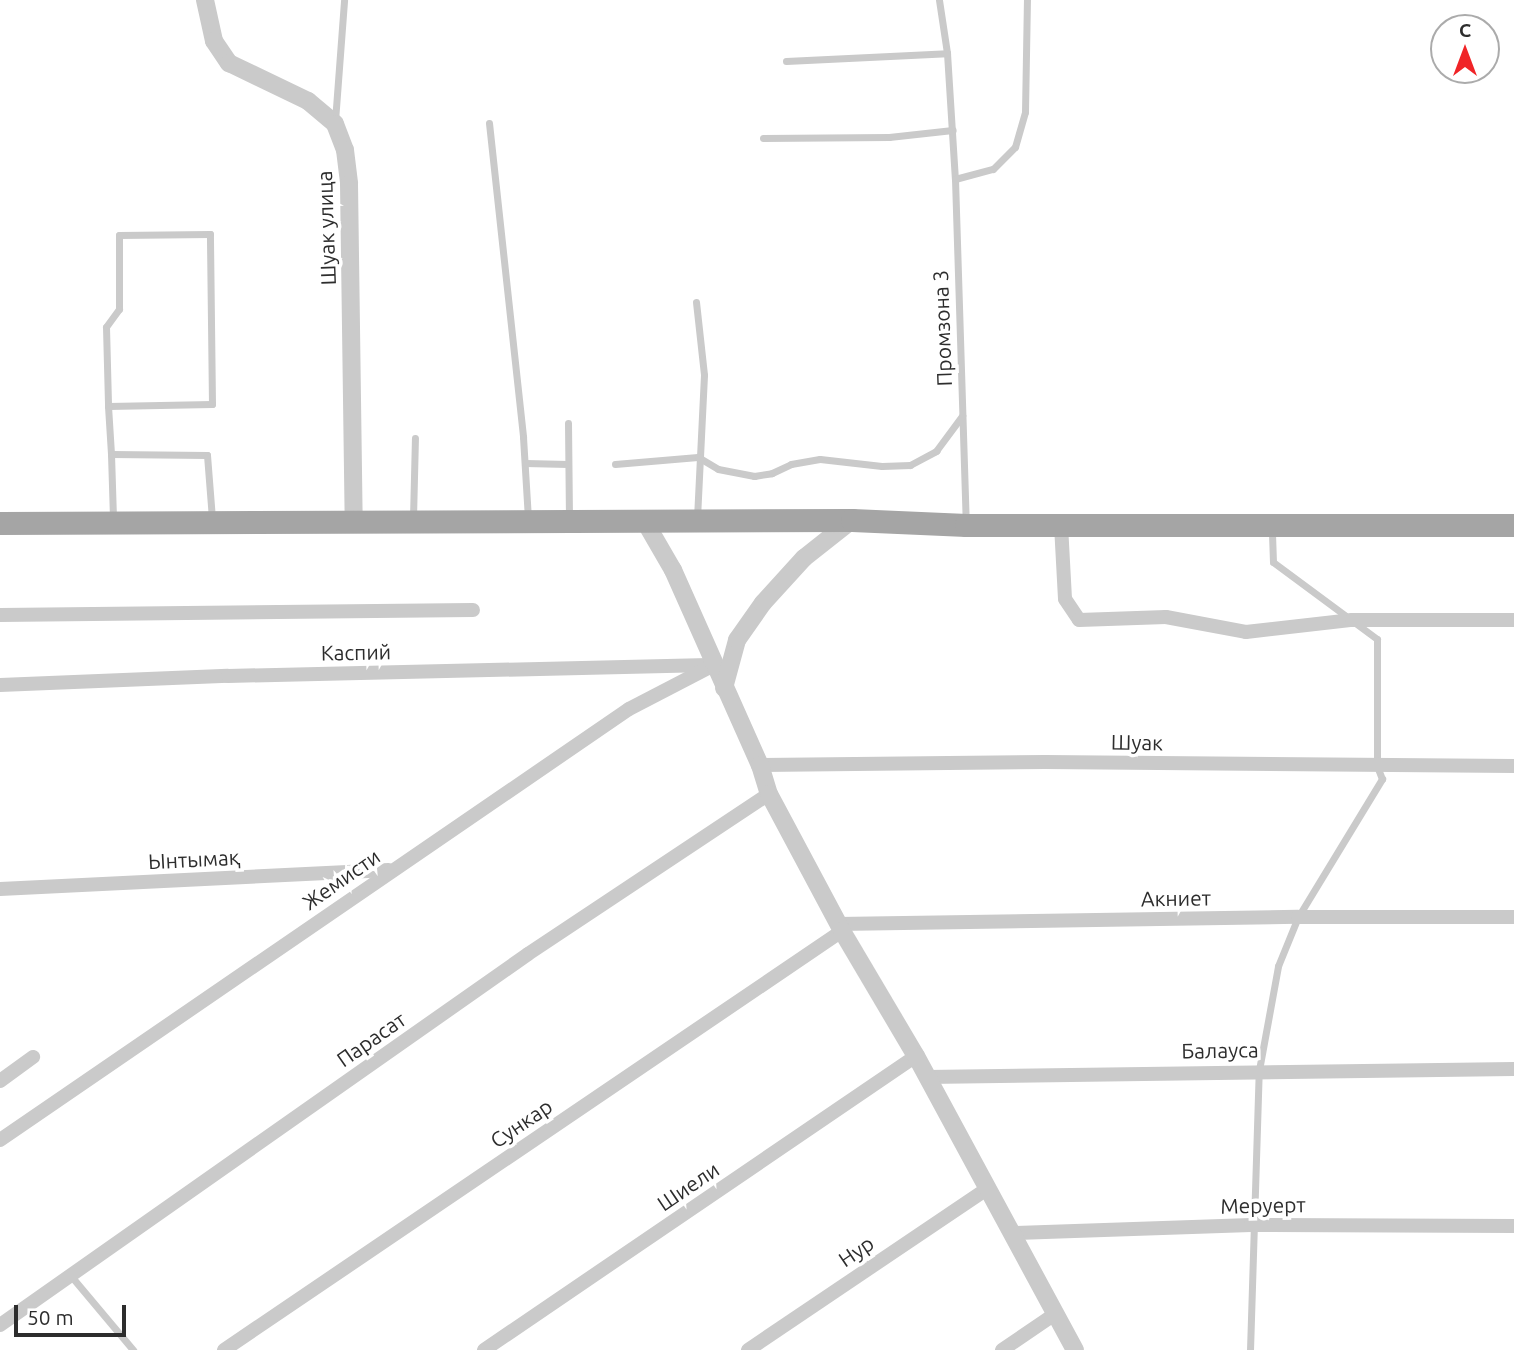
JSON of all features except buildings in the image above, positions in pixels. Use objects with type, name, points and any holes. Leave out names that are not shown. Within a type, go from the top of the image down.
[{"type":"main road","points":[[0,523],[852,520],[966,525],[1514,526]]},
{"type":"street","points":[[205,0],[214,41],[229,63],[308,101],[335,124]]},
{"type":"street","name":"Шуак улица","points":[[335,124],[345,150],[349,184],[354,523]]},
{"type":"street","points":[[644,520],[673,570],[760,765],[769,794],[840,927],[916,1056],[1075,1350]]},
{"type":"street","points":[[724,688],[737,640],[764,603],[804,558],[852,520]]},
{"type":"street","points":[[1061,525],[1065,599],[1079,620],[1166,617],[1246,632],[1352,620],[1514,620]]},
{"type":"street","points":[[0,615],[473,610]]},
{"type":"street","name":"Каспий","points":[[0,685],[228,676],[714,665]]},
{"type":"street","name":"Жемисти","points":[[0,1140],[390,870],[629,709],[714,665]]},
{"type":"street","name":"Шуак","points":[[760,765],[1045,762],[1514,766]]},
{"type":"street","name":"Парасат","points":[[0,1325],[528,954],[769,794]]},
{"type":"street","name":"Ынтымақ","points":[[0,889],[390,870]]},
{"type":"street","name":"Акниет","points":[[840,927],[1298,917],[1514,917]]},
{"type":"street","name":"Сункар","points":[[224,1350],[840,927]]},
{"type":"street","name":"Шиели","points":[[484,1350],[916,1056]]},
{"type":"street","points":[[0,1081],[33,1057]]},
{"type":"street","name":"Балауса","points":[[927,1076],[1514,1069]]},
{"type":"street","name":"Нур","points":[[748,1350],[988,1188]]},
{"type":"street","name":"Меруерт","points":[[1013,1233],[1251,1225],[1514,1226]]},
{"type":"street","points":[[1002,1350],[1055,1314]]},
{"type":"lane","points":[[335,124],[344,0]]},
{"type":"lane","name":"Промзона 3","points":[[939,0],[947,53],[953,130],[966,525]]},
{"type":"lane","points":[[955,179],[993,169],[1015,147],[1025,112],[1027,0]]},
{"type":"lane","points":[[786,61],[947,53]]},
{"type":"lane","points":[[489,123],[525,463],[528,521]]},
{"type":"lane","points":[[763,138],[888,137],[953,130]]},
{"type":"lane","points":[[108,406],[212,404],[210,234],[118,235],[119,309],[106,327],[108,406],[113,523]]},
{"type":"lane","points":[[696,302],[704,375],[697,520]]},
{"type":"lane","points":[[615,464],[698,457],[718,469],[754,476],[772,473],[791,464],[820,459],[882,466],[910,465],[936,451],[962,416]]},
{"type":"lane","points":[[568,423],[569,521]]},
{"type":"lane","points":[[413,522],[415,438]]},
{"type":"lane","points":[[111,454],[207,455],[212,523]]},
{"type":"lane","points":[[525,463],[568,464]]},
{"type":"lane","points":[[1250,1350],[1251,1225],[1259,1070],[1278,966],[1298,917],[1382,779],[1377,766],[1377,639],[1273,562],[1272,525]]},
{"type":"lane","points":[[71,1276],[133,1350]]}]
